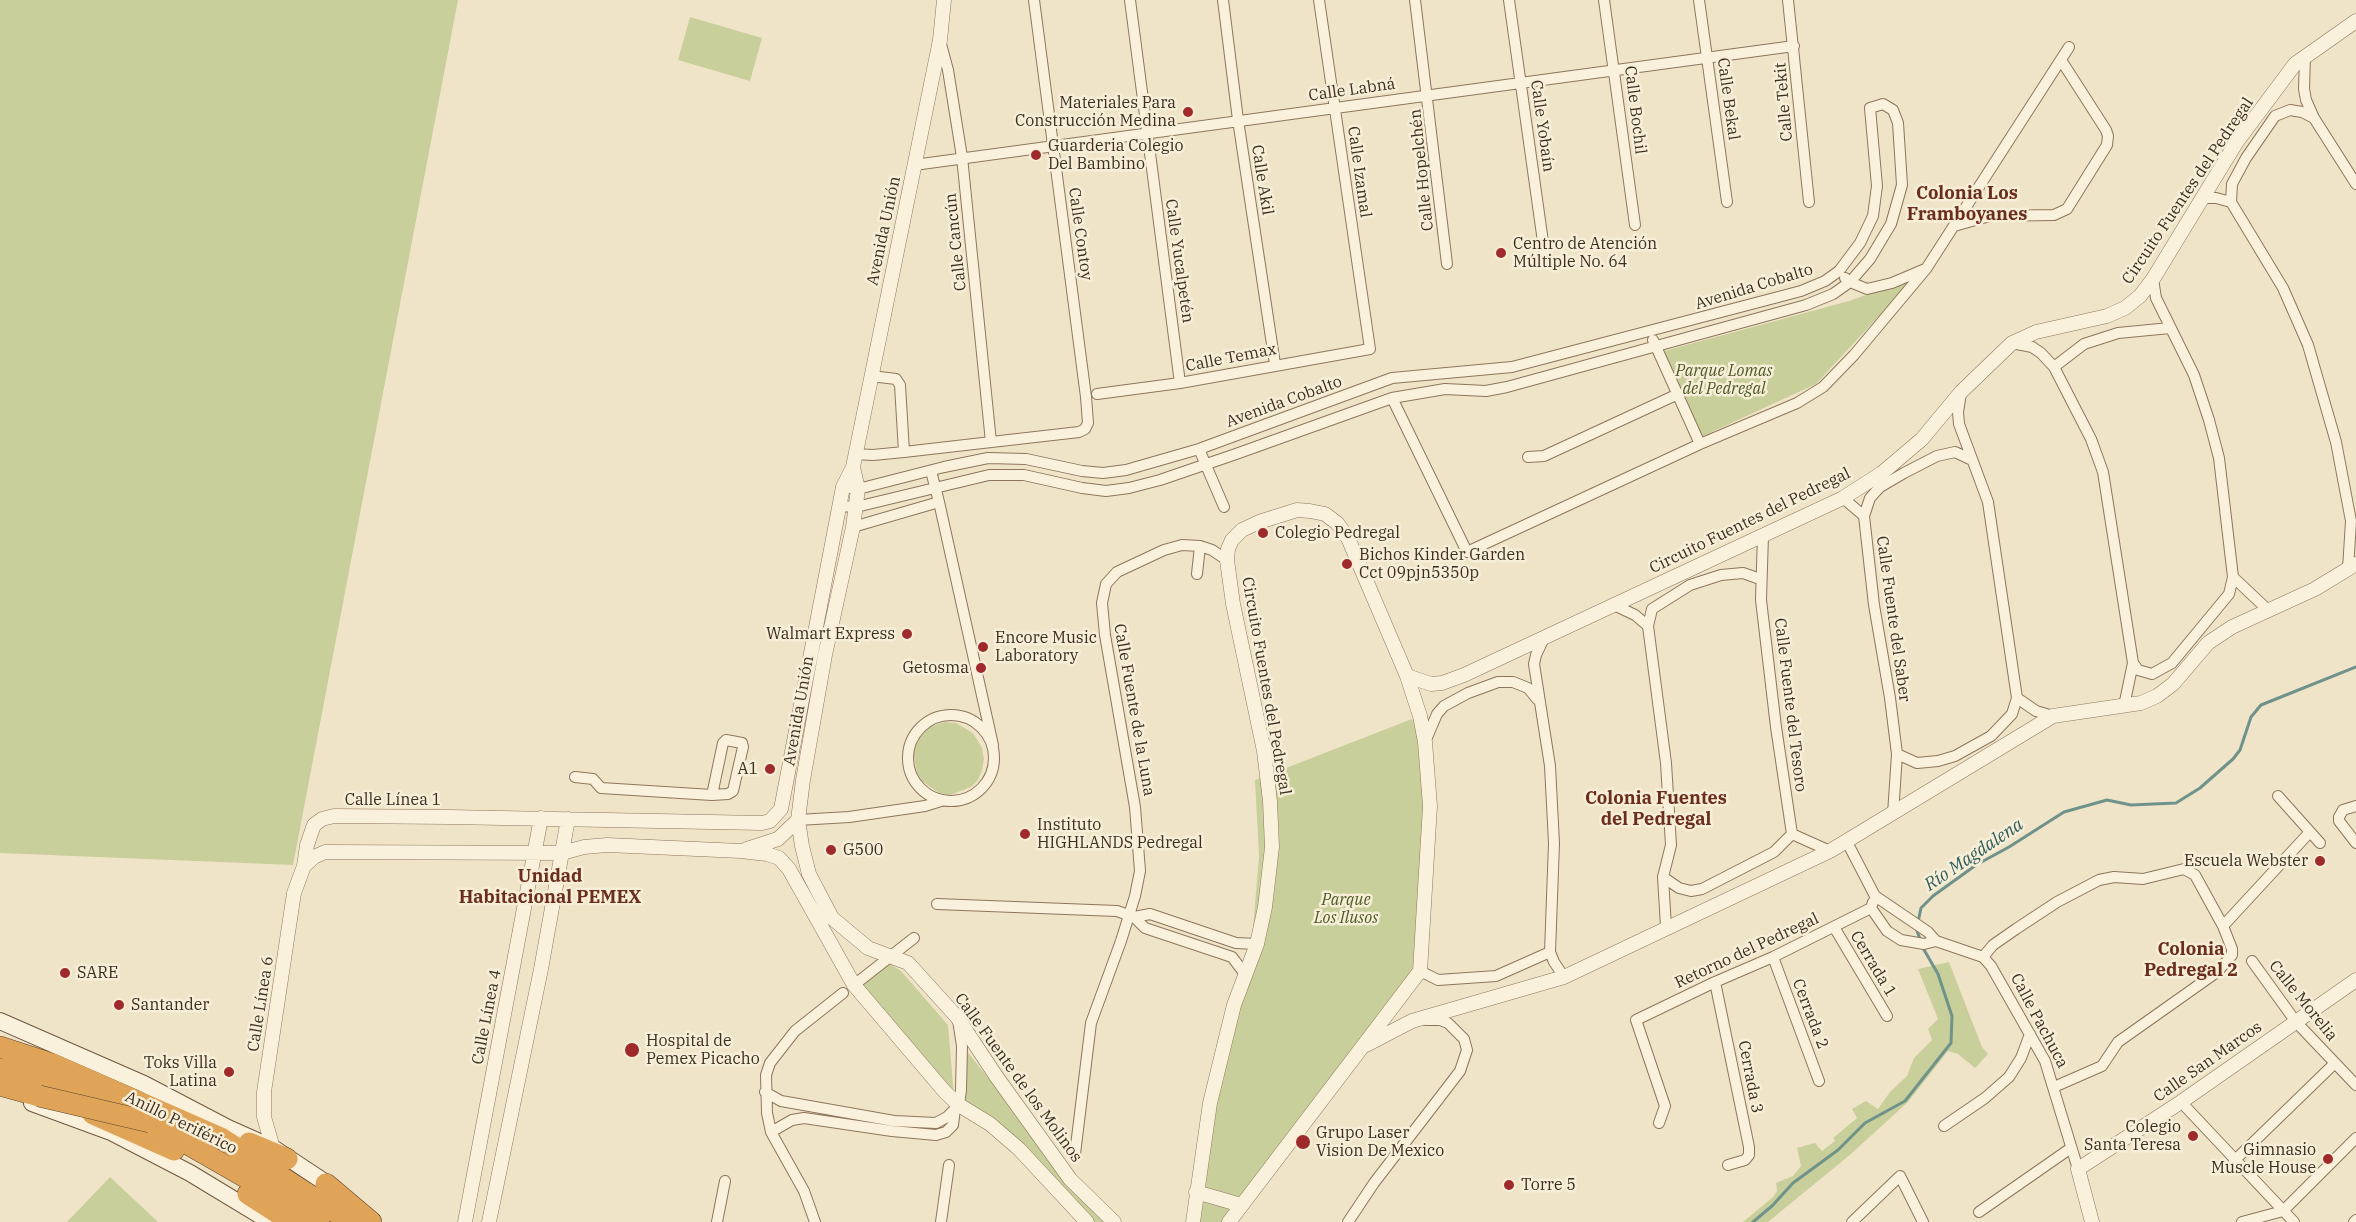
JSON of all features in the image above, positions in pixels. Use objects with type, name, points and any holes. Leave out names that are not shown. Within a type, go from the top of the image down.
[{"type":"highway","name":"Anillo Periférico","points":[[0,1047],[55,1065],[221,1138],[351,1222]]},
{"type":"highway","points":[[0,1056],[38,1066],[120,1099],[215,1145],[334,1222]]},
{"type":"highway","points":[[55,1065],[136,1089],[208,1124],[280,1153]]},
{"type":"highway","points":[[0,1069],[43,1081],[137,1115],[308,1213],[319,1222]]},
{"type":"highway","name":"Anillo Periférico","points":[[0,1080],[42,1091],[189,1156],[292,1222]]},
{"type":"highway","points":[[0,1085],[150,1122]]},
{"type":"highway","points":[[111,1132],[189,1156]]},
{"type":"highway","points":[[326,1184],[371,1222]]},
{"type":"main road","points":[[0,1021],[144,1084],[280,1153],[348,1197],[378,1222]]},
{"type":"main road","points":[[0,1094],[50,1109],[111,1132],[190,1173],[271,1222]]},
{"type":"street","name":"Avenida Unión","points":[[776,815],[784,800],[843,487],[854,461],[940,40],[944,0]]},
{"type":"street","name":"Calle Contoy","points":[[991,442],[1079,432],[1085,429],[1088,423],[1034,0]]},
{"type":"street","name":"Calle Yucalpetén","points":[[1130,0],[1180,383]]},
{"type":"street","name":"Calle Akil","points":[[1223,0],[1238,120],[1275,364]]},
{"type":"street","name":"Calle Izamal","points":[[1319,0],[1370,349]]},
{"type":"street","name":"Calle Hopelchén","points":[[1415,0],[1447,264]]},
{"type":"street","name":"Calle Yobaín","points":[[1509,0],[1545,256]]},
{"type":"street","name":"Calle Bochil","points":[[1604,0],[1635,225]]},
{"type":"street","name":"Calle Bekal","points":[[1699,0],[1727,202]]},
{"type":"street","name":"Calle Tekit","points":[[1788,0],[1809,202]]},
{"type":"street","name":"Circuito Fuentes del Pedregal","points":[[1407,676],[1431,684],[1442,683],[1464,675],[1843,498],[1882,473],[1922,439],[1961,392],[2012,343],[2036,332],[2107,316],[2125,308],[2140,296],[2153,279],[2236,143],[2295,64],[2356,21]]},
{"type":"street","name":"Calle Cancún","points":[[940,40],[948,70],[962,157],[991,442]]},
{"type":"street","name":"Calle Labná","points":[[914,165],[1794,46]]},
{"type":"street","points":[[1392,398],[1467,552],[1700,444],[1797,403],[1823,387],[1854,355],[1926,269],[2069,47]]},
{"type":"street","points":[[2305,56],[2304,89],[2314,118],[2356,184]]},
{"type":"street","points":[[1954,226],[1990,216],[2054,215],[2067,209],[2107,145],[2108,136],[2061,60]]},
{"type":"street","name":"Avenida Cobalto","points":[[840,506],[856,507],[989,475],[1024,475],[1106,491],[1160,480],[1392,398],[1445,388],[1486,391],[1508,387],[1806,304],[1833,294],[1850,282],[1870,259],[1890,224],[1902,185],[1898,123],[1893,110],[1883,105],[1870,108],[1877,186],[1873,216],[1860,243],[1839,271],[1825,281],[1801,291],[1512,367],[1392,378],[1199,449],[1126,470],[1103,473],[1026,459],[988,458],[858,489],[843,487]]},
{"type":"street","points":[[1362,1047],[1413,1021],[1564,977],[1830,851],[2053,716],[2141,703],[2157,696],[2173,684],[2208,643],[2232,627],[2315,589],[2352,566],[2354,523],[2336,442],[2308,345],[2283,288],[2231,202],[2232,184],[2246,158],[2276,116],[2290,110],[2302,112],[2314,118]]},
{"type":"street","points":[[2204,198],[2231,202]]},
{"type":"street","points":[[1839,271],[1850,282],[1867,289],[1892,283],[1926,269]]},
{"type":"street","points":[[2133,663],[2138,670],[2152,674],[2172,663],[2229,594],[2233,577],[2219,458],[2209,420],[2194,375],[2156,298],[2153,279]]},
{"type":"street","points":[[2054,367],[2084,344],[2118,333],[2170,328]]},
{"type":"street","points":[[1650,332],[1700,444]]},
{"type":"street","points":[[2012,343],[2032,347],[2042,353],[2054,367],[2091,439],[2103,472],[2133,663],[2124,706]]},
{"type":"street","name":"Calle Temax","points":[[1097,394],[1180,383],[1275,364],[1370,349]]},
{"type":"street","points":[[871,376],[899,381],[904,452]]},
{"type":"street","points":[[1897,754],[1917,763],[1938,761],[1955,756],[1991,736],[2012,714],[2017,698],[1988,502],[1959,424],[1961,392]]},
{"type":"street","points":[[1528,457],[1544,456],[1678,394]]},
{"type":"street","points":[[854,461],[873,455],[991,442]]},
{"type":"street","points":[[1199,449],[1224,507]]},
{"type":"street","points":[[1864,516],[1870,498],[1880,487],[1929,460],[1955,452],[1972,460]]},
{"type":"street","name":"Avenida Unión","points":[[798,819],[825,655],[853,527],[858,489],[854,461]]},
{"type":"street","points":[[931,471],[936,487],[993,745],[995,758],[993,771],[987,783],[967,799],[954,802],[941,801],[927,795],[909,771],[907,756],[910,741],[919,729],[938,717],[960,716],[974,722],[986,732],[993,745]]},
{"type":"street","name":"Calle Fuente del Saber","points":[[1843,498],[1864,516],[1874,604],[1897,754],[1893,814]]},
{"type":"street","points":[[853,527],[939,502]]},
{"type":"street","name":"Circuito Fuentes del Pedregal","points":[[1192,1222],[1210,1103],[1234,1005],[1257,944],[1265,907],[1272,847],[1270,801],[1264,751],[1233,604],[1227,560],[1228,549],[1232,540],[1242,530],[1276,516],[1297,510],[1325,514],[1337,523],[1348,538],[1407,676],[1425,742],[1430,806],[1420,971]]},
{"type":"street","name":"Calle Fuente del Tesoro","points":[[1762,535],[1760,579],[1776,727],[1792,834]]},
{"type":"street","name":"Calle Fuente de la Luna","points":[[1075,1154],[1091,1023],[1132,917],[1140,870],[1135,807],[1102,603],[1106,584],[1117,572],[1164,550],[1182,545],[1200,546]]},
{"type":"street","points":[[1197,574],[1200,546],[1212,550],[1227,560]]},
{"type":"street","points":[[1666,927],[1663,876],[1671,845],[1667,787],[1648,627],[1652,609],[1690,585],[1721,575],[1743,573],[1760,579]]},
{"type":"street","points":[[2233,577],[2268,610]]},
{"type":"street","points":[[1614,605],[1635,615],[1648,627]]},
{"type":"street","points":[[1544,638],[1534,664],[1550,766],[1554,843],[1550,952],[1564,977]]},
{"type":"street","points":[[1425,742],[1430,727],[1444,706],[1468,693],[1498,682],[1513,682],[1522,685],[1532,692],[1539,702]]},
{"type":"street","points":[[2017,698],[2036,711],[2053,716]]},
{"type":"street","points":[[575,777],[593,779],[601,788],[711,795],[733,791],[742,743],[726,740],[723,743],[711,795]]},
{"type":"street","points":[[2278,796],[2320,843]]},
{"type":"street","points":[[741,851],[778,839],[798,819],[849,817],[925,806],[941,801]]},
{"type":"street","points":[[2356,806],[2343,810],[2339,821],[2356,843]]},
{"type":"street","name":"Calle Línea 1","points":[[304,866],[307,845],[314,825],[322,819],[334,816],[762,823],[770,821],[776,815]]},
{"type":"street","name":"Calle Línea 4","points":[[465,1222],[541,818]]},
{"type":"street","points":[[489,1222],[541,969],[568,819]]},
{"type":"street","name":"Calle Fuente de los Molinos","points":[[798,819],[806,863],[814,888],[832,918],[868,948],[908,963],[957,1017],[996,1076],[1071,1179],[1114,1222]]},
{"type":"street","points":[[657,846],[655,834],[660,821]]},
{"type":"street","points":[[2223,926],[2309,833]]},
{"type":"street","points":[[1663,876],[1679,888],[1691,891],[1702,889],[1774,852],[1792,834],[1830,851]]},
{"type":"street","points":[[1846,842],[1875,896],[1932,936],[1983,957],[1993,945],[2057,902],[2099,880],[2114,877],[2144,879],[2184,869],[2195,875],[2223,926],[2232,955],[2217,972],[2118,1042],[2102,1066],[2054,1087]]},
{"type":"street","points":[[304,866],[314,857],[325,852],[535,853],[562,852],[607,845],[741,851],[767,854],[783,861],[849,989],[957,1107],[990,1124],[1019,1149],[1087,1222]]},
{"type":"street","name":"Calle Línea 6","points":[[280,1153],[264,1116],[264,1092],[294,893],[304,866]]},
{"type":"street","points":[[1875,896],[1871,908],[1887,931],[1900,940],[1924,944],[1932,936]]},
{"type":"street","points":[[937,904],[1117,911],[1132,917],[1145,928],[1232,957],[1245,974]]},
{"type":"street","name":"Retorno del Pedregal","points":[[1659,1123],[1665,1106],[1636,1020],[1714,982],[1773,957],[1871,908]]},
{"type":"street","points":[[1132,917],[1150,914],[1236,943],[1257,944]]},
{"type":"street","name":"Cerrada 1","points":[[1834,927],[1887,1016]]},
{"type":"street","points":[[815,1222],[804,1191],[771,1132],[765,1092],[770,1063],[814,1014],[914,938]]},
{"type":"street","points":[[1196,1192],[1235,1216],[1420,971],[1438,980],[1496,976],[1550,952]]},
{"type":"street","name":"Cerrada 2","points":[[1773,957],[1819,1081]]},
{"type":"street","name":"Calle Pachuca","points":[[1983,957],[1991,966],[2045,1061],[2092,1222]]},
{"type":"street","name":"Calle Morelia","points":[[2252,961],[2296,1022],[2356,1085]]},
{"type":"street","name":"Calle San Marcos","points":[[2078,1169],[2181,1102],[2356,980]]},
{"type":"street","name":"Cerrada 3","points":[[1714,982],[1749,1147],[1749,1155],[1745,1160],[1728,1165]]},
{"type":"street","points":[[765,1092],[781,1101],[852,1118],[892,1131],[936,1135],[946,1132],[953,1125],[961,1090],[962,1046],[957,1017]]},
{"type":"street","points":[[1348,1222],[1374,1183],[1460,1071],[1467,1050],[1464,1039],[1457,1031],[1440,1020],[1413,1021]]},
{"type":"street","points":[[1944,1126],[1985,1098],[2009,1077],[2021,1059],[2030,1034]]},
{"type":"street","points":[[2234,1161],[2334,1063]]},
{"type":"street","points":[[2181,1102],[2234,1161],[2294,1222]]},
{"type":"street","points":[[771,1132],[792,1120],[852,1118]]},
{"type":"street","points":[[2242,1222],[2283,1211],[2356,1138]]},
{"type":"street","points":[[1978,1212],[2071,1148]]},
{"type":"street","points":[[941,1222],[949,1165]]},
{"type":"street","points":[[1852,1222],[1900,1176],[1923,1222]]},
{"type":"street","points":[[717,1222],[725,1181]]},
{"type":"green space","points":[[0,0],[458,0],[293,865],[0,853]]},
{"type":"green space","points":[[690,17],[762,38],[750,81],[678,60]]},
{"type":"green space","name":"Parque Lomas del Pedregal","points":[[1914,278],[1816,384],[1701,437],[1664,351],[1849,301]]},
{"type":"green space","name":"Parque Los Ilusos","points":[[1412,719],[1420,744],[1430,806],[1420,971],[1229,1222],[1193,1222],[1196,1192],[1252,939],[1259,857],[1255,780]]},
{"type":"green space","points":[[945,722],[956,723],[973,733],[982,748],[984,759],[978,780],[971,787],[950,795],[939,793],[922,781],[917,772],[913,752],[926,728]]},
{"type":"green space","points":[[1949,962],[1982,1047],[1988,1054],[1975,1068],[1958,1054],[1948,1051],[1908,1102],[1851,1154],[1768,1222],[1743,1222],[1773,1197],[1777,1191],[1776,1183],[1793,1176],[1801,1166],[1797,1148],[1815,1143],[1822,1151],[1835,1141],[1833,1138],[1857,1118],[1852,1109],[1866,1101],[1878,1109],[1890,1092],[1907,1076],[1914,1058],[1932,1040],[1928,1029],[1938,1019],[1918,969]]},
{"type":"green space","points":[[889,963],[901,971],[948,1025],[954,1096],[857,988]]},
{"type":"green space","points":[[966,1050],[1024,1123],[1111,1222],[1091,1222],[965,1103]]},
{"type":"green space","points":[[110,1177],[158,1222],[67,1222]]},
{"type":"waterway","name":"Río Magdalena","points":[[1918,922],[1921,908],[1933,896],[1976,865],[2064,812],[2107,800],[2131,805],[2176,803],[2200,788],[2233,759],[2240,750],[2251,717],[2261,705],[2356,667]]},
{"type":"waterway","name":"Río Magdalena","points":[[1916,928],[1921,942]]},
{"type":"waterway","name":"Río Magdalena","points":[[1753,1222],[1772,1206],[1793,1183],[1838,1150],[1865,1123],[1905,1101],[1951,1043],[1952,1016],[1938,974],[1923,948]]},
{"type":"place","name":"Materiales Para Construcción Medina","points":[[1188,112]]},
{"type":"place","name":"Guarderia Colegio Del Bambino","points":[[1036,155]]},
{"type":"place","name":"Centro de Atención Múltiple No. 64","points":[[1501,253]]},
{"type":"place","name":"Colegio Pedregal","points":[[1263,533]]},
{"type":"place","name":"Bichos Kinder Garden Cct 09pjn5350p","points":[[1347,564]]},
{"type":"place","name":"Walmart Express","points":[[907,634]]},
{"type":"place","name":"Encore Music Laboratory","points":[[983,647]]},
{"type":"place","name":"Getosma","points":[[981,668]]},
{"type":"place","name":"A1","points":[[770,769]]},
{"type":"place","name":"Instituto HIGHLANDS Pedregal","points":[[1025,834]]},
{"type":"place","name":"G500","points":[[831,850]]},
{"type":"place","name":"Escuela Webster","points":[[2320,861]]},
{"type":"place","name":"SARE","points":[[65,973]]},
{"type":"place","name":"Santander","points":[[119,1005]]},
{"type":"place","name":"Hospital de Pemex Picacho","points":[[632,1050]]},
{"type":"place","name":"Toks Villa Latina","points":[[229,1072]]},
{"type":"place","name":"Colegio Santa Teresa","points":[[2193,1136]]},
{"type":"place","name":"Grupo Laser Vision De Mexico","points":[[1303,1142]]},
{"type":"place","name":"Gimnasio Muscle House","points":[[2328,1159]]},
{"type":"place","name":"Torre 5","points":[[1509,1185]]},
{"type":"district","name":"Colonia Los Framboyanes","points":[[1967,204]]},
{"type":"district","name":"Colonia Fuentes del Pedregal","points":[[1656,809]]},
{"type":"district","name":"Unidad Habitacional PEMEX","points":[[550,887]]},
{"type":"district","name":"Colonia Pedregal 2","points":[[2191,960]]}]
